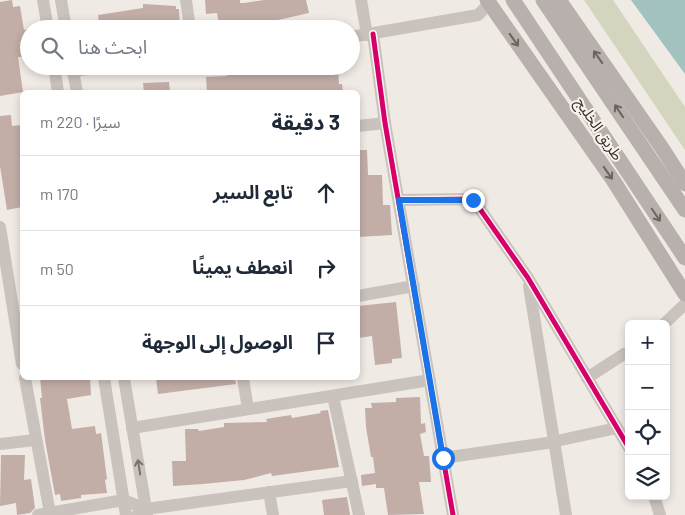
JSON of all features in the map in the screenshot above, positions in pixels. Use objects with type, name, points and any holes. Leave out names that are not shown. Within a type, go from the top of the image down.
[{"type":"main road","name":"طريق الخليج","points":[[513,0],[685,258]]},
{"type":"main road","name":"طريق الخليج","points":[[543,0],[685,210]]},
{"type":"main road","points":[[559,0],[685,184]]},
{"type":"main road","points":[[488,2],[613,180],[685,294]]},
{"type":"main road","points":[[536,70],[580,100]]},
{"type":"street","points":[[43,0],[46,20]]},
{"type":"street","points":[[61,0],[64,20]]},
{"type":"street","points":[[186,0],[189,20]]},
{"type":"street","points":[[361,0],[370,35],[453,515]]},
{"type":"street","points":[[360,36],[478,15],[488,2]]},
{"type":"street","points":[[55,75],[58,90]]},
{"type":"street","points":[[73,75],[76,90]]},
{"type":"street","points":[[360,126],[385,122]]},
{"type":"street","points":[[399,200],[473,200],[528,278],[625,441]]},
{"type":"street","points":[[0,227],[20,345]]},
{"type":"street","points":[[528,278],[566,515]]},
{"type":"street","points":[[360,296],[414,286]]},
{"type":"street","points":[[668,320],[685,304]]},
{"type":"street","points":[[587,378],[625,354]]},
{"type":"street","points":[[25,380],[44,514],[124,500],[143,513],[269,492],[352,482]]},
{"type":"street","points":[[104,380],[126,515]]},
{"type":"street","points":[[124,380],[143,513]]},
{"type":"street","points":[[243,380],[248,409]]},
{"type":"street","points":[[132,428],[430,380]]},
{"type":"street","points":[[333,396],[359,515]]},
{"type":"street","points":[[443,458],[555,441],[617,428]]},
{"type":"street","points":[[0,444],[35,440]]},
{"type":"street","points":[[269,492],[273,515]]},
{"type":"street","points":[[655,500],[660,515]]},
{"type":"green space","points":[[584,0],[613,0],[685,107],[685,150]]},
{"type":"water","points":[[631,0],[685,0],[685,74]]},
{"type":"building","points":[[12,0],[13,7],[20,6],[22,20],[20,20],[20,57],[18,57],[23,90],[20,90],[20,93],[0,96],[0,2]]},
{"type":"building","points":[[205,0],[240,0],[240,3],[244,3],[264,0],[306,0],[309,13],[278,20],[218,20],[217,13],[206,14]]},
{"type":"building","points":[[143,4],[176,6],[176,9],[179,9],[180,20],[99,20],[98,15],[143,8]]},
{"type":"building","points":[[338,75],[339,84],[342,84],[343,90],[207,90],[206,77]]},
{"type":"building","points":[[169,82],[170,90],[144,90],[143,83]]},
{"type":"building","points":[[11,115],[12,126],[20,125],[20,207],[7,210],[0,166],[0,116]]},
{"type":"building","points":[[360,150],[367,150],[368,175],[382,175],[383,205],[390,205],[392,235],[360,237]]},
{"type":"building","points":[[396,302],[402,358],[392,359],[392,363],[375,365],[372,336],[360,338],[360,306]]},
{"type":"building","points":[[40,380],[90,380],[91,395],[67,399],[72,429],[95,426],[96,434],[101,433],[107,493],[81,495],[81,498],[61,501],[60,494],[55,495],[45,440],[40,398],[42,398]]},
{"type":"building","points":[[156,380],[235,380],[236,384],[158,394]]},
{"type":"building","points":[[420,397],[421,424],[425,423],[426,432],[420,434],[424,456],[429,456],[431,482],[419,482],[424,514],[388,515],[384,488],[376,488],[376,484],[362,486],[361,475],[375,473],[366,427],[365,408],[372,408],[371,403],[396,402],[396,398]]},
{"type":"building","points":[[328,410],[339,467],[272,476],[271,473],[244,480],[173,486],[172,461],[186,461],[185,429],[198,429],[199,431],[224,427],[224,423],[267,422],[266,419],[291,415],[292,418]]},
{"type":"building","points":[[1,455],[25,455],[24,480],[31,479],[35,508],[30,513],[17,515],[16,503],[0,506]]},
{"type":"building","points":[[347,497],[350,515],[324,515],[322,500]]},
{"type":"cycle path","points":[[373,34],[385,123],[453,515]]},
{"type":"cycle path","points":[[399,200],[473,199],[528,278],[625,441]]},
{"type":"route","points":[[443,458],[399,200],[473,200]]}]
